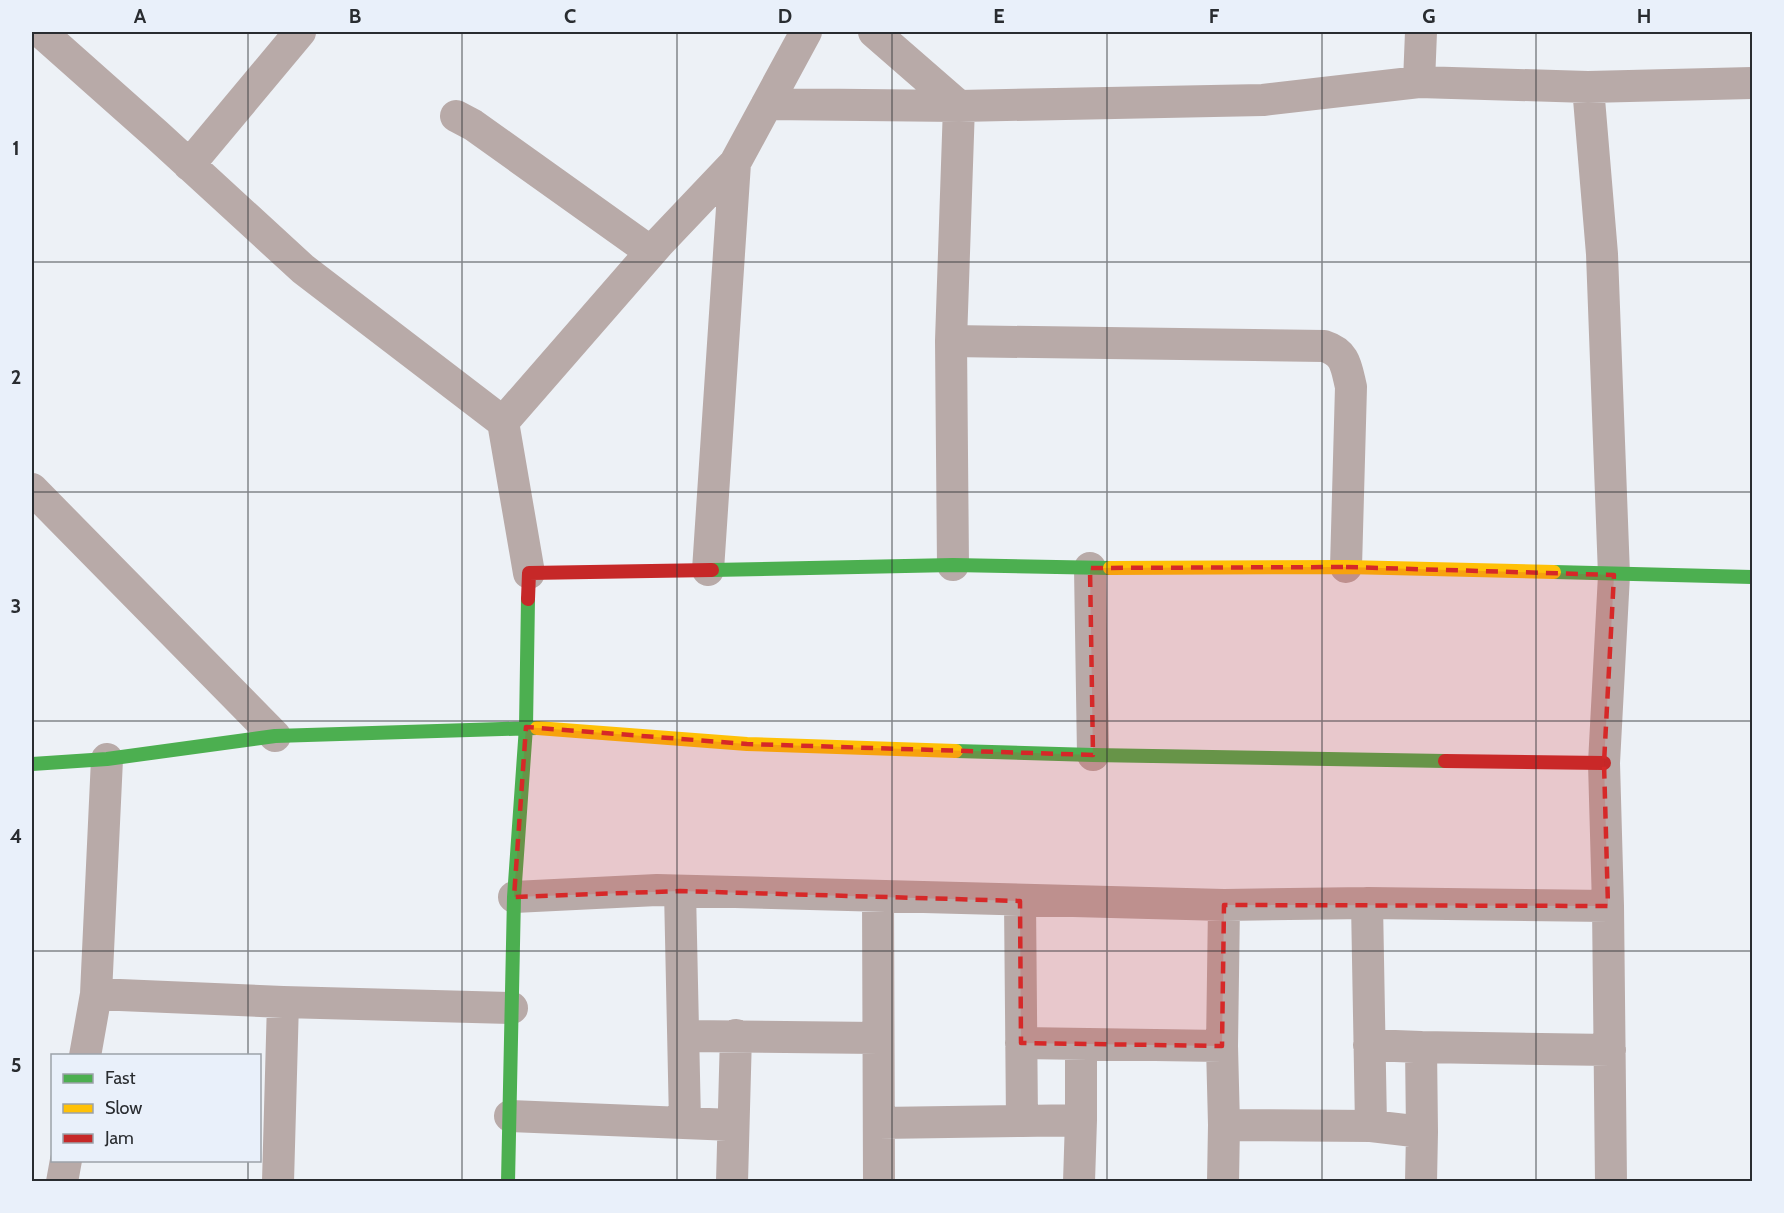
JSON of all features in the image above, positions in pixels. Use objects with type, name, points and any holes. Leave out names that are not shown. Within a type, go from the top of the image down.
[{"type":"street","points":[[41,32],[303,269],[503,422],[529,573],[526,727],[514,897],[508,1182]]},
{"type":"street","points":[[189,165],[300,32]]},
{"type":"street","points":[[503,422],[651,252],[735,163],[806,32]]},
{"type":"street","points":[[874,32],[959,106]]},
{"type":"street","points":[[1419,82],[1421,32]]},
{"type":"street","points":[[767,104],[959,106],[1263,100],[1419,82],[1588,87],[1752,83]]},
{"type":"street","points":[[1588,87],[1602,254],[1614,575],[1604,763],[1611,1182]]},
{"type":"street","points":[[953,565],[951,341],[959,106]]},
{"type":"street","points":[[456,116],[473,125],[651,252]]},
{"type":"street","points":[[708,570],[735,163]]},
{"type":"street","points":[[951,341],[1324,346],[1336,350],[1346,363],[1351,387],[1346,567]]},
{"type":"street","points":[[32,489],[275,736]]},
{"type":"street","points":[[529,573],[953,565],[1090,568],[1346,567],[1752,577]]},
{"type":"street","points":[[1090,568],[1093,754]]},
{"type":"street","points":[[32,764],[107,759],[275,736],[526,727],[747,744],[1093,754],[1604,763]]},
{"type":"street","points":[[85,1054],[96,994],[107,759]]},
{"type":"street","points":[[514,897],[657,890],[1224,905],[1367,903],[1608,906]]},
{"type":"street","points":[[680,891],[685,1122]]},
{"type":"street","points":[[878,896],[879,1182]]},
{"type":"street","points":[[1020,901],[1022,1121]]},
{"type":"street","points":[[1367,903],[1371,1126]]},
{"type":"street","points":[[1223,1182],[1224,905]]},
{"type":"street","points":[[96,994],[512,1008]]},
{"type":"street","points":[[278,1182],[284,1002]]},
{"type":"street","points":[[732,1182],[736,1035]]},
{"type":"street","points":[[684,1036],[878,1038]]},
{"type":"street","points":[[1021,1043],[1222,1046]]},
{"type":"street","points":[[1078,1182],[1081,1044]]},
{"type":"street","points":[[1369,1045],[1610,1050]]},
{"type":"street","points":[[1421,1047],[1421,1182]]},
{"type":"street","points":[[510,1116],[733,1125]]},
{"type":"street","points":[[879,1123],[1081,1120]]},
{"type":"street","points":[[1224,1125],[1371,1126],[1422,1132]]},
{"type":"street","points":[[62,1182],[66,1162]]},
{"type":"highlighted area","points":[[1346,567],[1614,575],[1604,763],[1608,906],[1224,905],[1222,1046],[1021,1043],[1020,901],[680,891],[514,897],[526,727],[747,744],[1093,755],[1090,568]]},
{"type":"traffic: fast","points":[[712,570],[953,565],[1110,568]]},
{"type":"traffic: fast","points":[[1554,572],[1752,577]]},
{"type":"traffic: fast","points":[[508,1182],[514,897],[526,727],[528,599]]},
{"type":"traffic: fast","points":[[32,764],[107,759],[275,736],[537,728]]},
{"type":"traffic: fast","points":[[956,751],[1445,761]]},
{"type":"traffic: slow","points":[[1110,568],[1346,567],[1554,572]]},
{"type":"traffic: slow","points":[[537,728],[747,744],[956,751]]},
{"type":"traffic: jam","points":[[528,599],[529,573],[712,570]]},
{"type":"traffic: jam","points":[[1445,761],[1604,763]]}]
